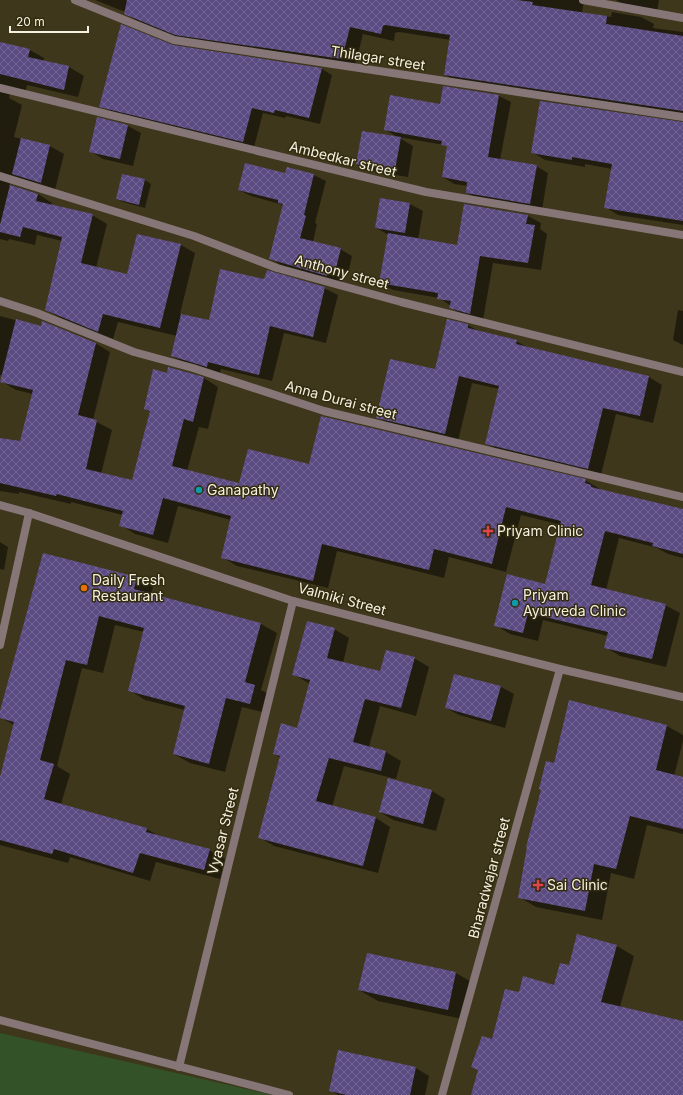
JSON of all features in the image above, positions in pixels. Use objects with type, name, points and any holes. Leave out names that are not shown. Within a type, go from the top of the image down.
[{"type":"street","name":"Thilagar street","points":[[75,0],[174,40],[683,118]]},
{"type":"street","points":[[583,0],[683,18]]},
{"type":"street","name":"Ambedkar street","points":[[0,88],[426,192],[683,235]]},
{"type":"street","name":"Anthony street","points":[[0,176],[194,236],[277,268],[401,302],[683,372]]},
{"type":"street","name":"Anna Durai street","points":[[0,301],[37,313],[134,352],[193,368],[324,411],[683,497]]},
{"type":"street","name":"Valmiki Street","points":[[0,505],[29,513],[293,601],[560,669],[683,697]]},
{"type":"street","points":[[0,645],[29,513]]},
{"type":"street","name":"Vyasar Street","points":[[179,1067],[293,601]]},
{"type":"street","name":"Bharadwajar street","points":[[442,1095],[560,669]]},
{"type":"street","points":[[0,1020],[289,1095]]},
{"type":"green space","points":[[0,1033],[272,1095],[0,1095]]},
{"type":"building","points":[[127,0],[517,0],[533,2],[532,5],[607,16],[606,24],[683,36],[683,111],[444,75],[450,35],[385,25],[383,26],[381,34],[350,27],[342,59],[175,35],[124,14]]},
{"type":"building","points":[[121,24],[173,45],[322,68],[309,118],[275,110],[274,113],[252,108],[243,142],[99,107]]},
{"type":"building","points":[[0,42],[30,49],[28,57],[69,66],[64,90],[0,74]]},
{"type":"building","points":[[443,86],[499,95],[488,157],[537,165],[530,204],[466,193],[467,182],[442,177],[447,146],[441,145],[442,141],[384,130],[390,95],[440,104]]},
{"type":"building","points":[[540,101],[683,122],[683,221],[604,208],[612,164],[572,157],[572,160],[531,153]]},
{"type":"building","points":[[97,117],[128,125],[120,159],[89,152]]},
{"type":"building","points":[[362,131],[401,137],[395,170],[356,164]]},
{"type":"building","points":[[21,138],[50,145],[41,183],[12,174]]},
{"type":"building","points":[[245,163],[285,173],[287,167],[314,174],[300,238],[341,248],[336,268],[330,266],[327,276],[269,259],[283,204],[278,203],[278,200],[238,190]]},
{"type":"building","points":[[122,174],[145,179],[139,205],[116,199]]},
{"type":"building","points":[[10,185],[38,194],[36,201],[93,214],[81,263],[127,274],[137,234],[181,244],[160,328],[103,314],[98,332],[45,310],[62,237],[23,227],[20,237],[0,232],[0,225]]},
{"type":"building","points":[[380,198],[410,203],[405,233],[375,228]]},
{"type":"building","points":[[464,204],[528,215],[526,224],[535,225],[528,263],[480,256],[470,314],[449,308],[451,301],[437,299],[438,293],[379,283],[388,233],[457,245]]},
{"type":"building","points":[[220,269],[264,279],[267,270],[325,287],[313,337],[270,326],[259,375],[208,362],[207,367],[171,356],[181,314],[209,320]]},
{"type":"building","points":[[16,319],[41,326],[42,321],[96,343],[78,415],[97,420],[86,469],[132,480],[150,411],[144,409],[153,369],[167,373],[168,367],[204,377],[193,422],[184,419],[172,466],[239,483],[248,449],[309,464],[321,416],[586,479],[585,483],[591,485],[591,487],[683,509],[683,554],[652,546],[653,543],[605,531],[591,585],[666,604],[652,659],[604,648],[608,632],[528,613],[523,633],[494,626],[507,574],[545,584],[561,521],[506,507],[492,564],[434,549],[429,570],[322,544],[313,581],[221,558],[231,516],[163,498],[153,535],[119,526],[123,511],[57,494],[56,496],[0,483],[0,438],[20,441],[33,390],[0,382]]},
{"type":"building","points":[[447,319],[468,324],[468,328],[517,340],[516,344],[649,376],[640,416],[603,408],[588,469],[485,444],[499,386],[459,376],[445,434],[376,418],[390,359],[435,369]]},
{"type":"building","points":[[43,553],[137,577],[134,589],[261,623],[245,682],[255,685],[250,704],[226,698],[209,764],[173,754],[185,706],[128,691],[144,628],[99,616],[87,665],[66,660],[40,760],[54,764],[44,799],[147,828],[146,832],[210,849],[204,870],[140,853],[133,873],[54,849],[52,854],[0,840],[0,777],[14,722],[0,718],[0,711]]},
{"type":"building","points":[[307,621],[335,628],[327,658],[380,671],[386,650],[415,657],[401,708],[365,699],[353,742],[386,751],[381,771],[329,758],[316,801],[376,817],[363,866],[258,838],[280,756],[273,754],[281,723],[297,728],[310,680],[292,675]]},
{"type":"building","points":[[454,674],[501,686],[491,721],[445,708]]},
{"type":"building","points":[[569,700],[667,725],[656,770],[683,777],[683,829],[630,816],[616,869],[594,864],[585,911],[518,898],[526,847],[541,790],[539,789],[546,761],[554,763]]},
{"type":"building","points":[[388,778],[432,790],[423,824],[379,812]]},
{"type":"building","points":[[577,934],[617,945],[601,1002],[683,1021],[683,1095],[471,1095],[478,1070],[471,1067],[482,1036],[492,1039],[505,989],[519,992],[523,976],[554,985],[560,963],[569,965]]},
{"type":"building","points":[[367,953],[456,972],[448,1010],[358,990]]},
{"type":"building","points":[[338,1050],[416,1067],[410,1095],[347,1095],[329,1091]]},
{"type":"place","name":"Ganapathy","points":[[199,490]]},
{"type":"place","name":"Priyam Clinic","points":[[488,531]]},
{"type":"place","name":"Daily Fresh Restaurant","points":[[84,588]]},
{"type":"place","name":"Priyam Ayurveda Clinic","points":[[515,603]]},
{"type":"place","name":"Sai Clinic","points":[[538,885]]}]
